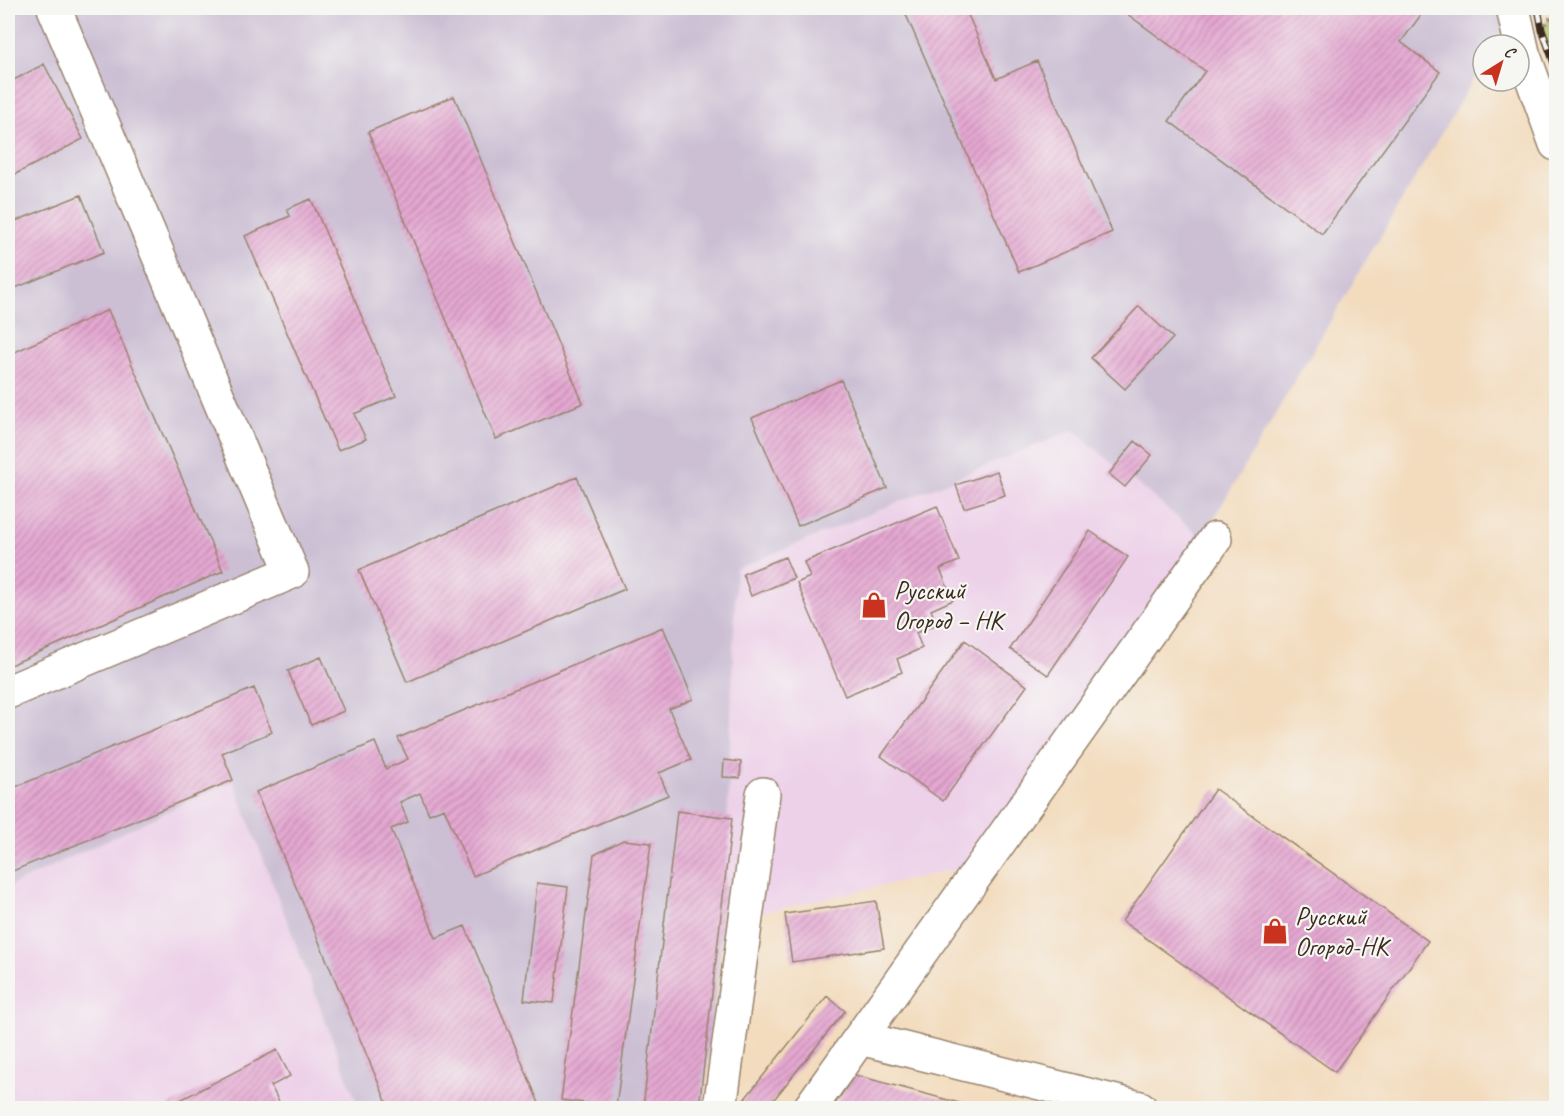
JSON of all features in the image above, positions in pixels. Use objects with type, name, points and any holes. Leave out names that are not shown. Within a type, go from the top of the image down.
[{"type":"street","points":[[8,692],[292,572],[54,8]]},
{"type":"street","points":[[1513,8],[1523,53],[1557,144]]},
{"type":"street","points":[[810,1108],[1215,538]]},
{"type":"street","points":[[720,1108],[763,794]]},
{"type":"street","points":[[860,1038],[1140,1108]]},
{"type":"path","points":[[1542,30],[1557,10]]},
{"type":"shaded area","points":[[8,8],[1500,8],[1504,28],[1501,33],[1471,33],[1471,83],[1202,538],[1073,430],[736,569],[724,921],[703,1108],[359,1108],[233,780],[8,887]]},
{"type":"shaded area","points":[[1073,430],[1202,538],[975,865],[724,921],[736,569]]},
{"type":"shaded area","points":[[233,780],[359,1108],[8,1108],[8,887]]},
{"type":"green space","points":[[1556,10],[1556,69],[1542,30]]},
{"type":"building","points":[[903,8],[965,8],[996,79],[1037,61],[1112,232],[1019,272]]},
{"type":"building","points":[[1119,8],[1426,8],[1401,42],[1440,72],[1322,234],[1169,121],[1205,71]]},
{"type":"building","points":[[44,64],[83,139],[8,178],[8,83]]},
{"type":"building","points":[[454,96],[583,403],[496,439],[368,132]]},
{"type":"building","points":[[81,195],[104,252],[8,291],[8,224]]},
{"type":"building","points":[[311,199],[396,396],[354,414],[366,439],[338,450],[245,236],[290,216],[287,209]]},
{"type":"building","points":[[1139,306],[1173,338],[1125,389],[1091,358]]},
{"type":"building","points":[[108,310],[223,571],[8,666],[8,355]]},
{"type":"building","points":[[841,380],[887,488],[798,526],[752,418]]},
{"type":"building","points":[[1135,441],[1152,455],[1125,487],[1109,474]]},
{"type":"building","points":[[997,471],[1005,495],[964,508],[956,485]]},
{"type":"building","points":[[577,477],[625,589],[407,682],[359,570]]},
{"type":"building","name":"Русский Огород – НК","points":[[937,506],[959,561],[940,569],[953,600],[931,610],[937,624],[916,633],[922,648],[897,659],[902,672],[845,696],[797,583],[810,577],[804,562]]},
{"type":"building","points":[[1090,531],[1128,557],[1048,675],[1010,649]]},
{"type":"building","points":[[785,557],[794,578],[751,596],[743,574]]},
{"type":"building","points":[[663,627],[693,699],[669,709],[691,760],[659,773],[668,795],[473,876],[444,808],[429,814],[420,793],[400,802],[408,822],[391,829],[436,938],[465,926],[541,1108],[389,1108],[256,792],[375,742],[386,769],[408,759],[398,738]]},
{"type":"building","points":[[965,640],[1027,686],[943,801],[881,756]]},
{"type":"building","points":[[321,657],[344,711],[311,725],[288,671]]},
{"type":"building","points":[[254,688],[272,732],[222,753],[233,780],[8,873],[8,790]]},
{"type":"building","points":[[724,760],[741,762],[740,778],[723,777]]},
{"type":"building","name":"Русский Огород-НК","points":[[1215,789],[1428,941],[1335,1072],[1122,921]]},
{"type":"building","points":[[677,811],[732,818],[699,1108],[643,1108]]},
{"type":"building","points":[[623,840],[651,843],[616,1107],[561,1100],[594,855]]},
{"type":"building","points":[[537,883],[568,887],[554,1003],[524,1000]]},
{"type":"building","points":[[876,901],[884,948],[792,962],[785,914]]},
{"type":"building","points":[[827,996],[845,1011],[767,1108],[739,1106]]},
{"type":"building","points":[[277,1050],[290,1076],[271,1086],[282,1108],[165,1108]]},
{"type":"building","points":[[855,1075],[978,1108],[832,1108]]},
{"type":"railway","points":[[1538,8],[1542,30],[1556,69]]},
{"type":"place","name":"Русский Огород – НК","points":[[874,605]]},
{"type":"place","name":"Русский Огород-НК","points":[[1275,931]]}]
